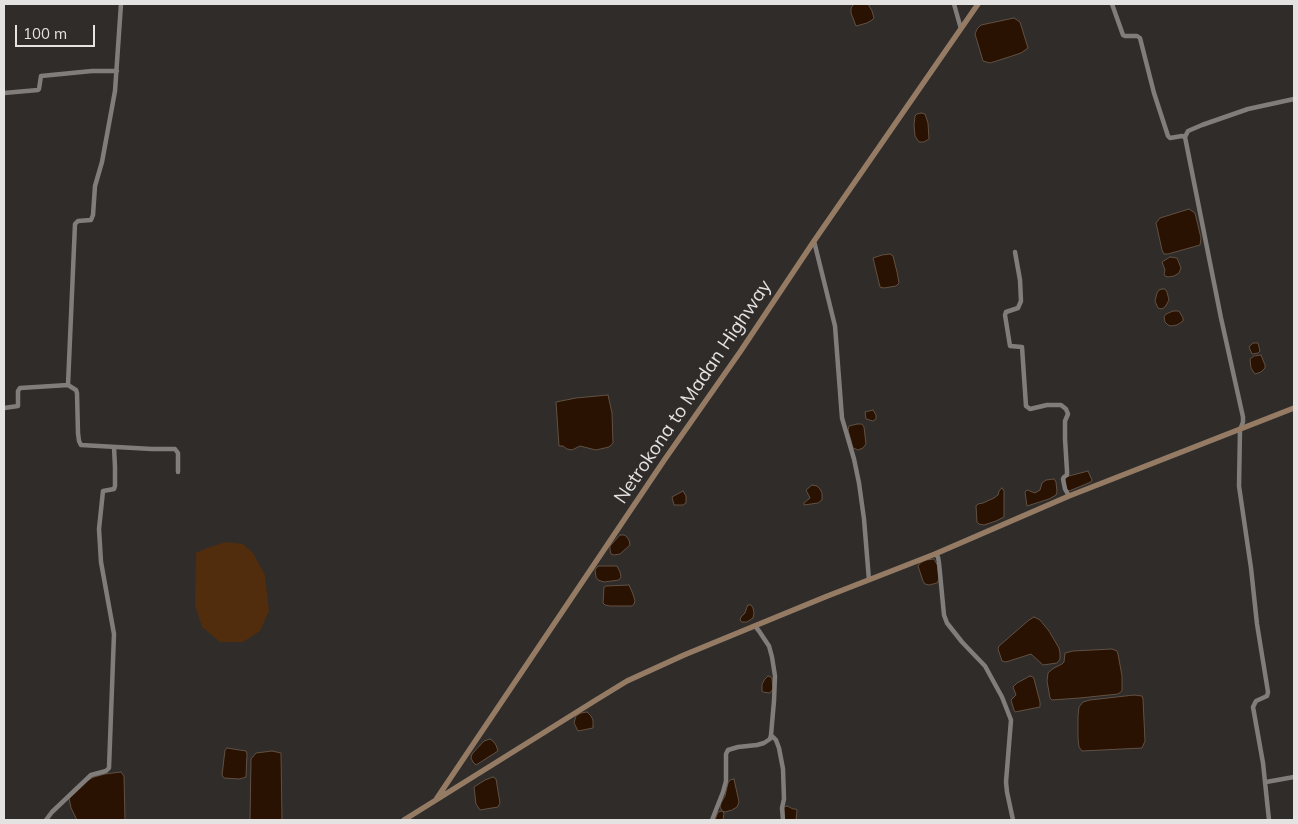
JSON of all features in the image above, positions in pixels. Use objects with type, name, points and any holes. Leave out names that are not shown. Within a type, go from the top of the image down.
[{"type":"main road","name":"Netrokona to Madan Highway","points":[[436,800],[562,610],[978,4]]},
{"type":"main road","points":[[404,820],[627,681],[684,655],[935,554],[1069,496],[1294,408]]},
{"type":"street","points":[[68,385],[75,224],[78,221],[92,218],[117,71],[121,4]]},
{"type":"street","points":[[954,4],[961,29]]},
{"type":"street","points":[[1112,4],[1123,35],[1140,38],[1154,93],[1168,136],[1170,138],[1185,137]]},
{"type":"street","points":[[4,93],[38,90],[41,76],[92,71],[117,71]]},
{"type":"street","points":[[1269,820],[1266,782],[1253,707],[1256,701],[1267,696],[1268,692],[1239,486],[1240,430],[1243,425],[1243,417],[1185,137],[1188,131],[1202,124],[1248,109],[1294,98]]},
{"type":"street","points":[[814,241],[835,326],[842,418],[854,459],[869,580]]},
{"type":"street","points":[[1015,252],[1020,280],[1021,301],[1018,308],[1006,312],[1005,315],[1010,346],[1022,346],[1026,406],[1030,409],[1060,404],[1066,408],[1068,414],[1065,421],[1064,439],[1067,475],[1063,479],[1069,496]]},
{"type":"street","points":[[4,408],[18,406],[18,391],[20,388],[68,385],[76,390],[77,393],[80,443],[84,446],[175,449],[178,453],[178,472]]},
{"type":"street","points":[[46,820],[66,797],[91,775],[106,771],[109,768],[114,634],[101,562],[99,529],[103,491],[115,486],[114,447]]},
{"type":"street","points":[[935,554],[938,557],[944,615],[947,622],[962,642],[985,666],[1002,697],[1011,720],[1006,782],[1013,820]]},
{"type":"street","points":[[712,820],[719,805],[726,781],[726,754],[728,750],[764,743],[770,739],[771,735],[775,676],[769,646],[755,626]]},
{"type":"street","points":[[771,735],[776,740],[779,748],[783,769],[784,799],[782,820]]},
{"type":"street","points":[[1266,782],[1294,777]]},
{"type":"shaded area","points":[[854,4],[868,4],[874,18],[867,23],[856,26],[851,13],[851,8]]},
{"type":"shaded area","points":[[1014,18],[1020,22],[1028,48],[1021,53],[990,63],[983,61],[975,34],[977,29],[981,25]]},
{"type":"shaded area","points":[[921,113],[925,114],[928,123],[929,139],[924,142],[919,142],[915,136],[915,116]]},
{"type":"shaded area","points":[[1189,209],[1195,213],[1201,238],[1200,245],[1164,254],[1156,223],[1160,218]]},
{"type":"shaded area","points":[[890,254],[893,256],[899,283],[896,286],[884,288],[880,287],[873,258]]},
{"type":"shaded area","points":[[1170,257],[1177,258],[1181,268],[1179,273],[1168,277],[1164,274],[1165,270],[1162,262]]},
{"type":"shaded area","points":[[1165,289],[1167,292],[1169,300],[1162,309],[1158,308],[1155,301],[1157,293]]},
{"type":"shaded area","points":[[1173,311],[1179,311],[1183,321],[1171,326],[1165,322],[1164,317]]},
{"type":"shaded area","points":[[1253,343],[1258,343],[1260,351],[1258,353],[1252,354],[1249,347]]},
{"type":"shaded area","points":[[1261,355],[1265,368],[1255,374],[1251,368],[1250,359]]},
{"type":"shaded area","points":[[608,395],[612,413],[613,443],[609,447],[596,450],[580,446],[572,450],[559,446],[556,402]]},
{"type":"shaded area","points":[[873,410],[876,419],[873,421],[866,419],[865,412]]},
{"type":"shaded area","points":[[862,424],[864,427],[866,444],[858,450],[853,448],[848,430],[849,426]]},
{"type":"shaded area","points":[[1088,471],[1091,482],[1069,491],[1067,490],[1065,477]]},
{"type":"shaded area","points":[[1054,479],[1056,482],[1056,495],[1027,506],[1025,492],[1027,490],[1035,493],[1040,490],[1042,483],[1046,480]]},
{"type":"shaded area","points":[[812,485],[820,489],[822,500],[818,503],[804,505],[810,498],[806,490]]},
{"type":"shaded area","points":[[1002,488],[1004,491],[1004,517],[984,525],[979,524],[977,522],[976,506],[994,498]]},
{"type":"shaded area","points":[[683,491],[686,496],[686,503],[674,505],[672,497]]},
{"type":"shaded area","points":[[620,535],[626,536],[630,545],[620,554],[611,554],[610,546]]},
{"type":"shaded area","points":[[226,542],[243,544],[253,553],[265,575],[269,611],[260,631],[243,642],[220,642],[202,627],[195,605],[196,553]]},
{"type":"shaded area","points":[[934,559],[938,566],[939,579],[937,583],[925,584],[918,566],[926,560]]},
{"type":"shaded area","points":[[599,566],[617,566],[621,577],[619,580],[604,582],[598,580],[595,570]]},
{"type":"shaded area","points":[[629,585],[635,601],[632,606],[610,606],[603,603],[604,587]]},
{"type":"shaded area","points":[[748,605],[751,605],[753,608],[753,618],[747,622],[742,622],[740,620],[741,617]]},
{"type":"shaded area","points":[[1034,617],[1040,620],[1049,631],[1059,648],[1060,659],[1057,663],[1043,665],[1031,654],[1006,662],[1002,661],[998,649],[999,646]]},
{"type":"shaded area","points":[[1112,649],[1117,651],[1118,654],[1122,676],[1122,691],[1118,694],[1080,698],[1052,700],[1050,698],[1047,681],[1048,673],[1064,662],[1065,653]]},
{"type":"shaded area","points":[[768,676],[772,679],[773,689],[770,693],[762,691],[762,684]]},
{"type":"shaded area","points":[[1030,676],[1034,679],[1040,707],[1015,712],[1011,700],[1016,695],[1013,687]]},
{"type":"shaded area","points":[[1134,695],[1142,696],[1143,699],[1145,741],[1142,748],[1082,751],[1079,747],[1078,716],[1079,707],[1083,702]]},
{"type":"shaded area","points":[[587,712],[593,720],[593,728],[578,731],[574,723],[576,716]]},
{"type":"shaded area","points":[[490,739],[496,745],[498,751],[476,765],[471,758],[472,754],[484,741]]},
{"type":"shaded area","points":[[227,748],[246,751],[246,777],[239,779],[224,778],[222,775],[225,750]]},
{"type":"shaded area","points":[[272,751],[281,753],[282,820],[250,820],[251,759],[256,753]]},
{"type":"shaded area","points":[[121,772],[124,776],[125,820],[77,820],[71,808],[69,798],[88,780],[94,777]]},
{"type":"shaded area","points":[[493,777],[496,779],[500,803],[498,807],[480,810],[476,804],[474,787]]},
{"type":"shaded area","points":[[734,779],[739,802],[737,807],[732,810],[722,811],[720,807],[728,783]]},
{"type":"shaded area","points":[[787,806],[797,810],[796,820],[784,820],[784,807]]},
{"type":"shaded area","points":[[722,811],[724,813],[723,820],[715,820],[718,812]]}]
